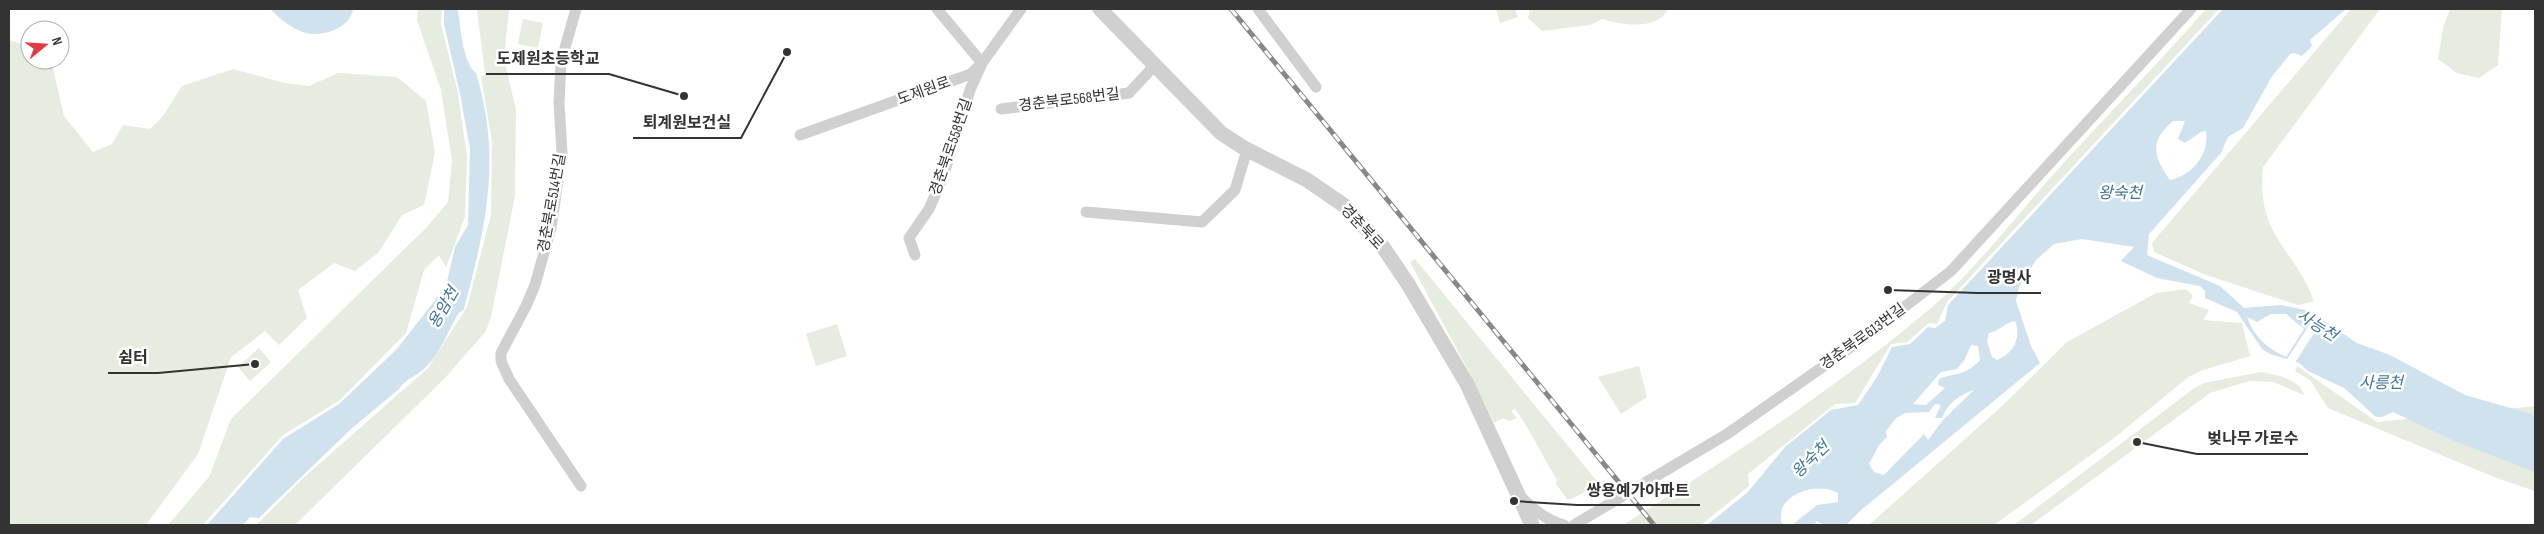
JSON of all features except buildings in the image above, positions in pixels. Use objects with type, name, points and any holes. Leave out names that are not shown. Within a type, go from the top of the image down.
[{"type":"street","name":"경춘북로514번길","points":[[576,9],[562,62],[559,103],[562,153],[551,228],[535,285],[501,353],[501,361],[509,379],[581,486]]},
{"type":"street","points":[[937,9],[982,63]]},
{"type":"street","name":"도제원로","points":[[800,135],[971,74],[982,63],[1021,9]]},
{"type":"street","name":"경춘북로","points":[[1100,9],[1221,134],[1247,150],[1307,180],[1345,206],[1383,247],[1408,284],[1467,384],[1532,525]]},
{"type":"street","points":[[1258,9],[1316,87]]},
{"type":"street","name":"경춘북로613번길","points":[[1574,525],[1727,434],[1868,335],[1951,271],[2191,9]]},
{"type":"street","name":"경춘북로558번길","points":[[915,254],[909,238],[929,209],[944,177],[970,90],[982,63]]},
{"type":"street","name":"경춘북로568번길","points":[[1001,109],[1129,93],[1155,65]]},
{"type":"street","points":[[1086,212],[1202,222],[1234,190],[1247,150]]},
{"type":"street","points":[[1516,492],[1533,509],[1553,522],[1564,525]]},
{"type":"shaded area","points":[[418,9],[442,9],[441,24],[458,93],[467,156],[465,217],[446,267],[439,255],[424,270],[406,333],[340,400],[283,435],[203,525],[168,525],[209,477],[231,419],[426,228],[448,202],[452,160],[441,90],[417,20]]},
{"type":"shaded area","points":[[477,9],[509,9],[504,59],[516,110],[515,196],[491,317],[486,331],[445,378],[295,525],[256,525],[301,480],[428,368],[467,307],[491,215],[492,141],[481,77],[485,75]]},
{"type":"shaded area","points":[[1496,9],[1515,9],[1518,17],[1500,23]]},
{"type":"shaded area","points":[[1530,9],[1668,9],[1656,21],[1648,23],[1629,24],[1602,19],[1590,25],[1542,31],[1528,18]]},
{"type":"shaded area","points":[[2206,9],[2219,9],[1947,302],[1937,324],[1929,323],[1907,342],[1891,344],[1855,403],[1835,404],[1748,474],[1749,486],[1701,525],[1623,525],[1781,422],[1857,367],[1931,308],[1978,261],[2051,177]]},
{"type":"shaded area","points":[[2351,9],[2380,9],[2263,167],[2262,190],[2265,209],[2271,225],[2305,282],[2314,301],[2298,305],[2206,275],[2154,252],[2152,243]]},
{"type":"shaded area","points":[[2450,9],[2502,9],[2498,65],[2479,78],[2457,73],[2438,59],[2443,28]]},
{"type":"shaded area","points":[[523,19],[543,23],[538,48],[518,44]]},
{"type":"shaded area","points":[[9,40],[20,44],[20,70],[53,70],[64,116],[93,152],[112,144],[123,125],[150,129],[163,116],[182,86],[233,69],[285,83],[309,86],[338,73],[397,77],[426,101],[435,153],[424,205],[402,215],[379,252],[355,271],[334,263],[298,290],[307,318],[279,345],[265,331],[231,357],[198,454],[146,525],[9,525]]},
{"type":"shaded area","points":[[1415,259],[1600,485],[1571,499],[1567,499],[1556,484],[1557,480],[1515,409],[1511,411],[1517,418],[1510,421],[1503,418],[1494,423],[1466,366],[1410,262]]},
{"type":"shaded area","points":[[2186,289],[2193,296],[2189,303],[2209,310],[2203,320],[2242,323],[2250,356],[2200,371],[2187,378],[2114,438],[1994,525],[1869,525],[2002,406],[2067,342],[2156,293]]},
{"type":"shaded area","points":[[837,324],[847,356],[816,366],[806,334]]},
{"type":"shaded area","points":[[259,348],[271,362],[250,381],[238,367]]},
{"type":"shaded area","points":[[1639,366],[1647,397],[1621,414],[1598,377]]},
{"type":"shaded area","points":[[2297,366],[2377,422],[2535,406],[2535,491],[2494,477],[2328,408],[2310,380],[2295,371]]},
{"type":"shaded area","points":[[2261,372],[2292,381],[2301,389],[2304,395],[2273,382],[2249,381],[2210,393],[2031,525],[2014,525],[2193,389],[2204,383]]},
{"type":"water","points":[[270,9],[353,9],[351,16],[342,26],[321,34],[313,34],[291,26]]},
{"type":"water","name":"용암천","points":[[444,9],[458,9],[465,53],[476,73],[484,104],[488,134],[488,192],[479,249],[464,309],[458,314],[432,361],[351,429],[259,518],[250,517],[243,525],[207,525],[283,439],[339,404],[397,349],[446,286],[455,247],[468,225],[470,149],[444,24]]},
{"type":"water","name":"왕숙천","points":[[2223,9],[2346,9],[2310,40],[2312,46],[2302,56],[2294,53],[2290,54],[2271,78],[2243,128],[2228,137],[2221,153],[2149,234],[2147,255],[2220,286],[2244,308],[2281,305],[2310,311],[2357,343],[2390,355],[2465,395],[2535,415],[2535,472],[2454,441],[2393,412],[2382,417],[2376,417],[2344,388],[2308,371],[2299,363],[2270,354],[2262,349],[2237,312],[2205,298],[2205,291],[2200,286],[2157,278],[2121,261],[2134,247],[2082,239],[2054,244],[2036,260],[2019,287],[2016,301],[2031,346],[2040,363],[1860,511],[1846,525],[1825,525],[1816,521],[1815,525],[1792,525],[1817,505],[1838,502],[1838,493],[1831,490],[1816,489],[1801,492],[1788,500],[1781,512],[1781,522],[1785,525],[1707,525],[1748,492],[1785,447],[1831,410],[1858,405],[1877,377],[1892,347],[1910,344],[1928,327],[1935,328],[1945,321],[1948,305]],"holes":[[[2173,121],[2185,121],[2178,139],[2185,143],[2201,132],[2206,131],[2205,148],[2197,163],[2185,174],[2170,180],[2160,163],[2156,149],[2157,142],[2165,128]],[[2271,314],[2286,314],[2304,329],[2286,357],[2273,350],[2257,336],[2247,317],[2257,322]],[[2015,321],[2017,339],[2008,354],[1997,360],[1992,357],[1987,341],[1989,333]],[[1971,345],[1978,346],[1980,360],[1975,365],[1965,371],[1939,379],[1938,385],[1945,388],[1926,405],[1913,404],[1941,372],[1957,369],[1965,359]],[[1974,390],[1943,420],[1928,440],[1924,434],[1884,475],[1874,472],[1869,464],[1879,445],[1887,437],[1886,431],[1896,418],[1905,413],[1929,412],[1935,404],[1941,405],[1935,418],[1942,418],[1951,404],[1964,394]]]},
{"type":"pier","points":[[2317,313],[2324,318],[2294,364],[2286,361]]},
{"type":"railway","points":[[1231,9],[1654,525]]},
{"type":"place","name":"퇴계원보건실","points":[[787,52]]},
{"type":"place","name":"도제원초등학교","points":[[684,96]]},
{"type":"place","name":"광명사","points":[[1888,290]]},
{"type":"place","name":"쉼터","points":[[255,364]]},
{"type":"place","name":"벚나무 가로수","points":[[2137,442]]},
{"type":"place","name":"쌍용예가아파트","points":[[1514,501]]},
{"type":"water label","name":"사능천","points":[[2317,326]]},
{"type":"water label","name":"사릉천","points":[[2381,383]]}]
